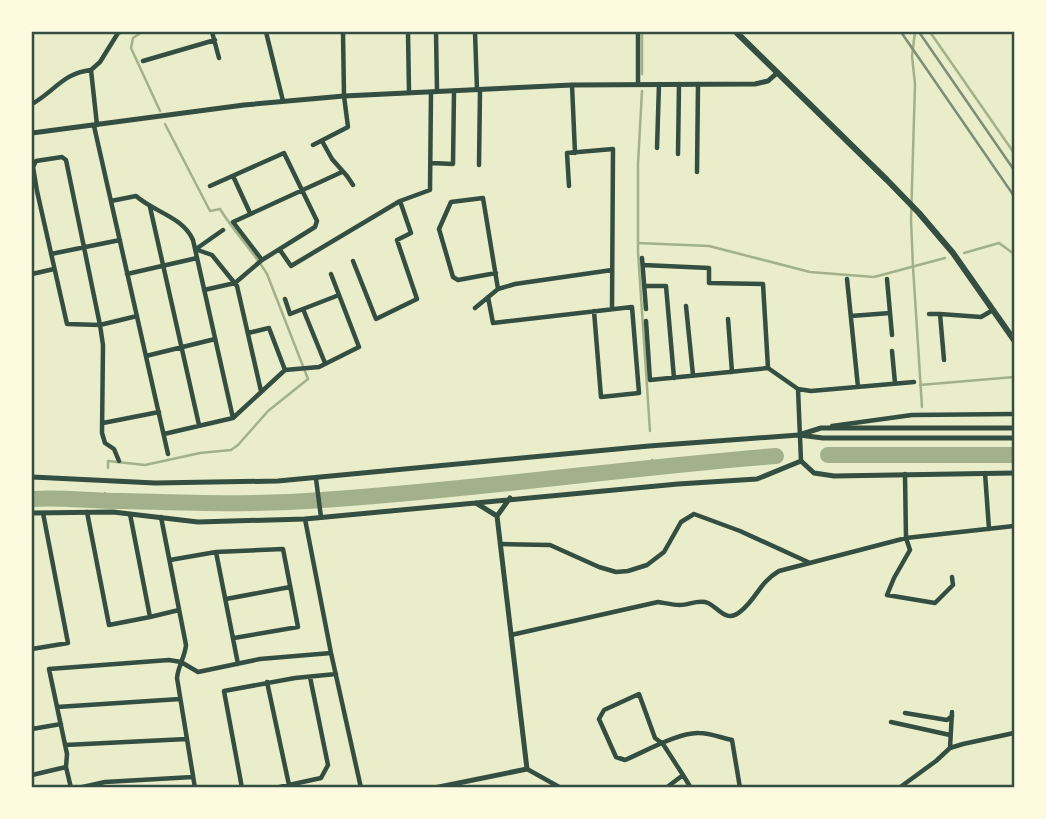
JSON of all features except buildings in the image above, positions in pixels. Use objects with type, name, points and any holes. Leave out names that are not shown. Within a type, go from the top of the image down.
[{"type":"main road","points":[[736,32],[919,213],[953,253],[1014,340]]},
{"type":"street","points":[[32,104],[70,75],[91,71],[120,32]]},
{"type":"street","points":[[212,32],[219,58]]},
{"type":"street","points":[[267,32],[283,101]]},
{"type":"street","points":[[313,145],[348,127],[344,96],[343,32]]},
{"type":"street","points":[[408,32],[409,92]]},
{"type":"street","points":[[280,250],[291,266],[400,201],[430,190],[436,32]]},
{"type":"street","points":[[475,32],[480,165]]},
{"type":"street","points":[[638,32],[638,83]]},
{"type":"street","points":[[144,61],[215,40]]},
{"type":"street","points":[[91,71],[96,125],[111,201],[168,454]]},
{"type":"street","points":[[32,134],[283,101],[344,96],[638,83],[755,84],[768,81],[777,73]]},
{"type":"street","points":[[657,148],[659,84]]},
{"type":"street","points":[[678,154],[679,84]]},
{"type":"street","points":[[697,172],[698,84]]},
{"type":"street","points":[[572,85],[575,153]]},
{"type":"street","points":[[431,163],[453,164],[454,91]]},
{"type":"street","points":[[322,141],[332,159],[353,185]]},
{"type":"street","points":[[569,186],[567,153],[613,149],[612,309]]},
{"type":"street","points":[[204,290],[235,283],[260,262],[317,224],[284,153],[210,186]]},
{"type":"street","points":[[119,460],[114,449],[105,443],[102,433],[103,345],[100,325],[66,160],[62,157],[36,161],[33,167],[34,191],[66,324],[100,325],[137,316]]},
{"type":"street","points":[[260,262],[233,222],[342,172]]},
{"type":"street","points":[[233,176],[250,214]]},
{"type":"street","points":[[111,201],[136,196],[176,220],[190,232],[233,418]]},
{"type":"street","points":[[496,272],[458,280],[453,277],[439,229],[451,202],[483,198],[496,272],[498,289]]},
{"type":"street","points":[[353,261],[376,318],[417,299],[397,240],[411,233],[400,201]]},
{"type":"street","points":[[150,206],[200,425]]},
{"type":"street","points":[[195,249],[223,230]]},
{"type":"street","points":[[51,254],[120,240]]},
{"type":"street","points":[[195,249],[212,255],[237,286],[261,391]]},
{"type":"street","points":[[127,274],[197,258]]},
{"type":"street","points":[[646,309],[643,262],[709,268],[709,283],[763,284],[768,368]]},
{"type":"street","points":[[32,274],[54,268]]},
{"type":"street","points":[[475,308],[498,289],[515,284],[612,270]]},
{"type":"street","points":[[164,434],[233,418],[285,370],[319,367],[359,347],[331,274]]},
{"type":"street","points":[[847,279],[858,387]]},
{"type":"street","points":[[887,279],[892,335]]},
{"type":"street","points":[[645,286],[666,286],[674,378]]},
{"type":"street","points":[[285,299],[290,314],[339,295]]},
{"type":"street","points":[[488,297],[493,323],[594,311],[632,307],[639,393],[601,397],[594,311]]},
{"type":"street","points":[[687,306],[693,376]]},
{"type":"street","points":[[303,309],[325,364]]},
{"type":"street","points":[[929,314],[981,317],[994,310]]},
{"type":"street","points":[[851,316],[890,313]]},
{"type":"street","points":[[940,314],[944,360]]},
{"type":"street","points":[[728,320],[732,372]]},
{"type":"street","points":[[646,321],[650,380],[768,368],[798,389],[811,391],[914,382]]},
{"type":"street","points":[[248,333],[269,328],[285,370]]},
{"type":"street","points":[[146,356],[215,340]]},
{"type":"street","points":[[892,351],[895,383]]},
{"type":"street","points":[[798,389],[801,461],[814,473],[1014,473]]},
{"type":"street","points":[[103,423],[159,412]]},
{"type":"street","points":[[799,435],[821,428],[912,415],[1014,414]]},
{"type":"street","points":[[821,428],[1014,428]]},
{"type":"street","points":[[32,477],[223,483],[316,479],[649,446],[799,435],[822,438],[1014,438]]},
{"type":"street","points":[[32,513],[113,512],[198,522],[305,519],[510,498],[757,479],[801,461]]},
{"type":"street","points":[[985,473],[989,529]]},
{"type":"street","points":[[905,474],[906,538],[910,550],[887,595],[935,603],[953,584],[952,577]]},
{"type":"street","points":[[316,479],[321,517]]},
{"type":"street","points":[[510,498],[498,516],[527,769]]},
{"type":"street","points":[[475,502],[498,516]]},
{"type":"street","points":[[87,512],[109,625],[179,610]]},
{"type":"street","points":[[32,649],[68,643],[43,513]]},
{"type":"street","points":[[130,514],[150,617]]},
{"type":"street","points":[[500,544],[550,545],[599,568],[616,572],[628,571],[647,565],[664,552],[681,522],[694,514],[740,531],[809,563]]},
{"type":"street","points":[[161,517],[186,645],[177,678],[195,788]]},
{"type":"street","points":[[305,519],[361,788]]},
{"type":"street","points":[[511,635],[658,601],[680,605],[707,603],[725,615],[735,616],[743,610],[767,578],[779,570],[906,538],[1014,526]]},
{"type":"street","points":[[170,560],[216,552],[283,549],[298,627],[234,638]]},
{"type":"street","points":[[216,552],[238,664]]},
{"type":"street","points":[[226,600],[290,587]]},
{"type":"street","points":[[71,788],[66,767],[67,754],[49,669],[169,660],[181,662],[198,672],[260,659],[331,653]]},
{"type":"street","points":[[242,788],[224,691],[267,682],[336,674]]},
{"type":"street","points":[[275,788],[321,778],[328,765],[310,677]]},
{"type":"street","points":[[267,682],[289,785]]},
{"type":"street","points":[[691,788],[663,744],[655,738],[639,694],[604,710],[599,719],[616,757],[625,760],[663,744],[686,735],[699,733],[732,740],[740,788]]},
{"type":"street","points":[[57,707],[180,699]]},
{"type":"street","points":[[905,713],[947,720],[952,714],[950,748]]},
{"type":"street","points":[[891,722],[950,735]]},
{"type":"street","points":[[32,726],[32,729],[61,724]]},
{"type":"street","points":[[899,788],[950,748],[1014,733]]},
{"type":"street","points":[[65,745],[187,739]]},
{"type":"street","points":[[32,775],[66,767]]},
{"type":"street","points":[[434,788],[527,769],[561,788]]},
{"type":"street","points":[[666,788],[683,775]]},
{"type":"street","points":[[78,788],[105,782],[193,777]]},
{"type":"waterway","points":[[142,32],[133,38],[131,48],[160,111]]},
{"type":"waterway","points":[[642,32],[642,74]]},
{"type":"waterway","points":[[915,32],[912,56],[915,84],[911,220],[922,407]]},
{"type":"waterway","points":[[930,32],[1014,153]]},
{"type":"waterway","points":[[642,91],[638,164],[638,252],[650,431]]},
{"type":"waterway","points":[[108,468],[108,461],[145,465],[200,453],[231,450],[268,411],[308,379],[267,274],[220,209],[210,211],[165,124]]},
{"type":"waterway","points":[[638,243],[709,246],[810,272],[874,277],[945,258]]},
{"type":"waterway","points":[[964,253],[999,243],[1014,254]]},
{"type":"waterway","points":[[920,385],[1014,377]]},
{"type":"waterway","points":[[922,448],[922,455]]},
{"type":"waterway","points":[[828,455],[1014,455]]},
{"type":"waterway","points":[[32,499],[297,502],[436,491],[776,456]]},
{"type":"waterway","points":[[652,460],[652,467]]},
{"type":"waterway","points":[[105,493],[105,501]]},
{"type":"railway","points":[[901,32],[1014,196]]},
{"type":"railway","points":[[919,32],[1014,170]]}]
